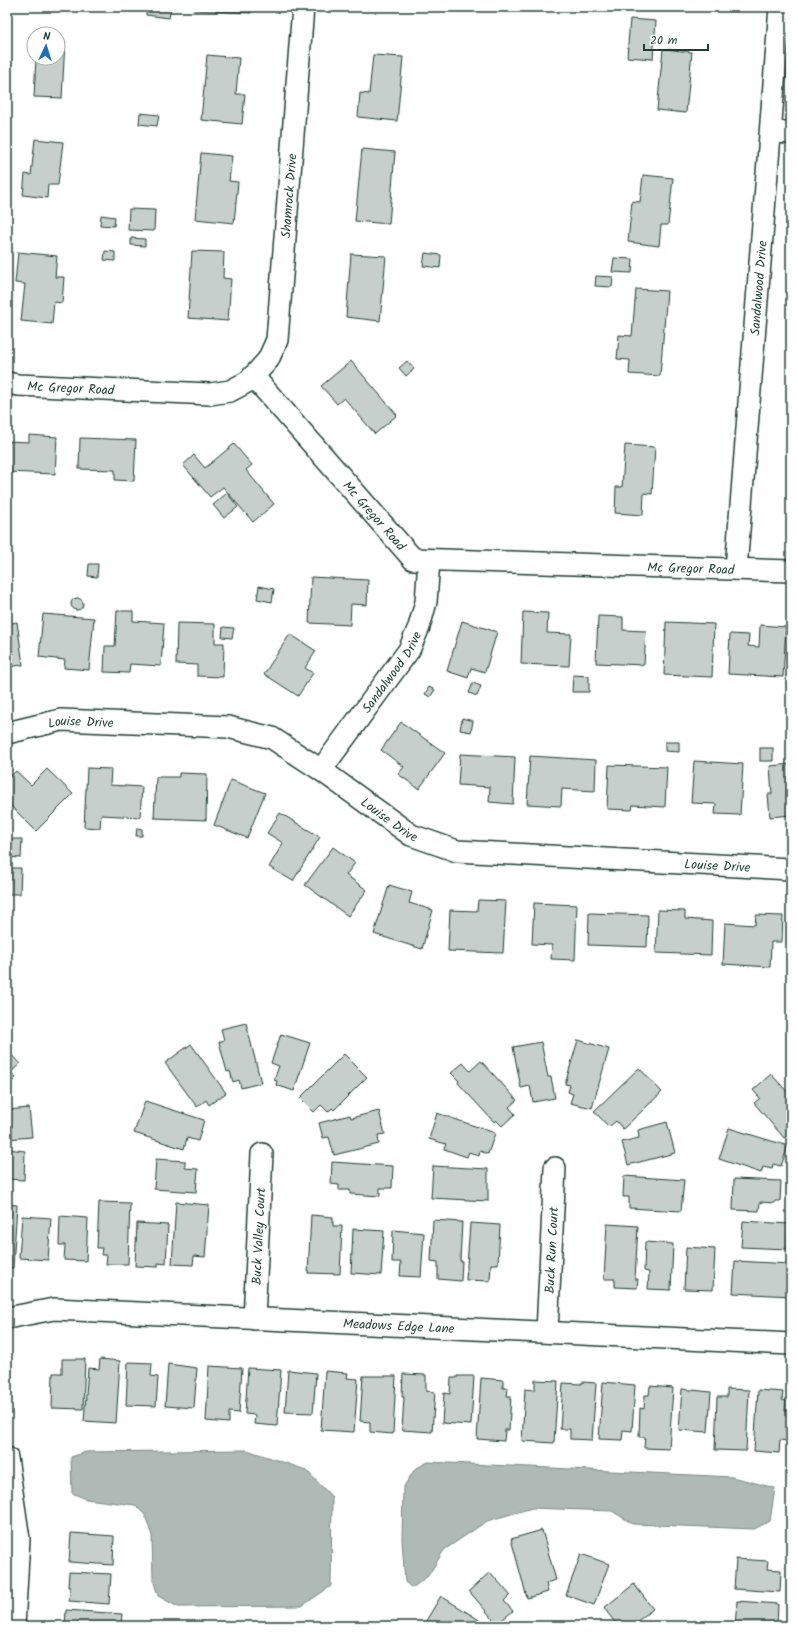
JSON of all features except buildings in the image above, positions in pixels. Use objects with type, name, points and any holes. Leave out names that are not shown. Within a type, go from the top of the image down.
[{"type":"street","name":"Shamrock Drive","points":[[253,376],[261,369],[274,351],[277,340],[303,7]]},
{"type":"street","name":"Sandalwood Drive","points":[[736,569],[781,133],[780,7]]},
{"type":"street","name":"Mc Gregor Road","points":[[7,383],[18,385],[210,394],[230,391],[244,384],[253,376],[413,559],[791,571]]},
{"type":"street","name":"Sandalwood Drive","points":[[321,770],[409,650],[419,627],[426,602],[429,560]]},
{"type":"street","name":"Louise Drive","points":[[8,733],[62,720],[228,727],[272,738],[321,770],[411,835],[457,851],[791,869]]},
{"type":"street","name":"Buck Valley Court","points":[[254,1319],[262,1154]]},
{"type":"street","name":"Buck Run Court","points":[[547,1332],[555,1168]]},
{"type":"street","name":"Meadows Edge Lane","points":[[7,1318],[54,1309],[791,1344]]},
{"type":"street","points":[[7,1458],[18,1539],[14,1626]]},
{"type":"shaded area","points":[[247,1450],[306,1470],[332,1497],[331,1586],[302,1606],[178,1607],[158,1596],[153,1579],[152,1536],[145,1515],[135,1505],[86,1499],[72,1493],[71,1457],[86,1452]]},
{"type":"shaded area","points":[[428,1462],[732,1477],[775,1488],[770,1521],[754,1529],[633,1524],[612,1511],[532,1508],[487,1521],[444,1550],[428,1576],[412,1588],[405,1582],[402,1540],[403,1488],[415,1469]]}]
